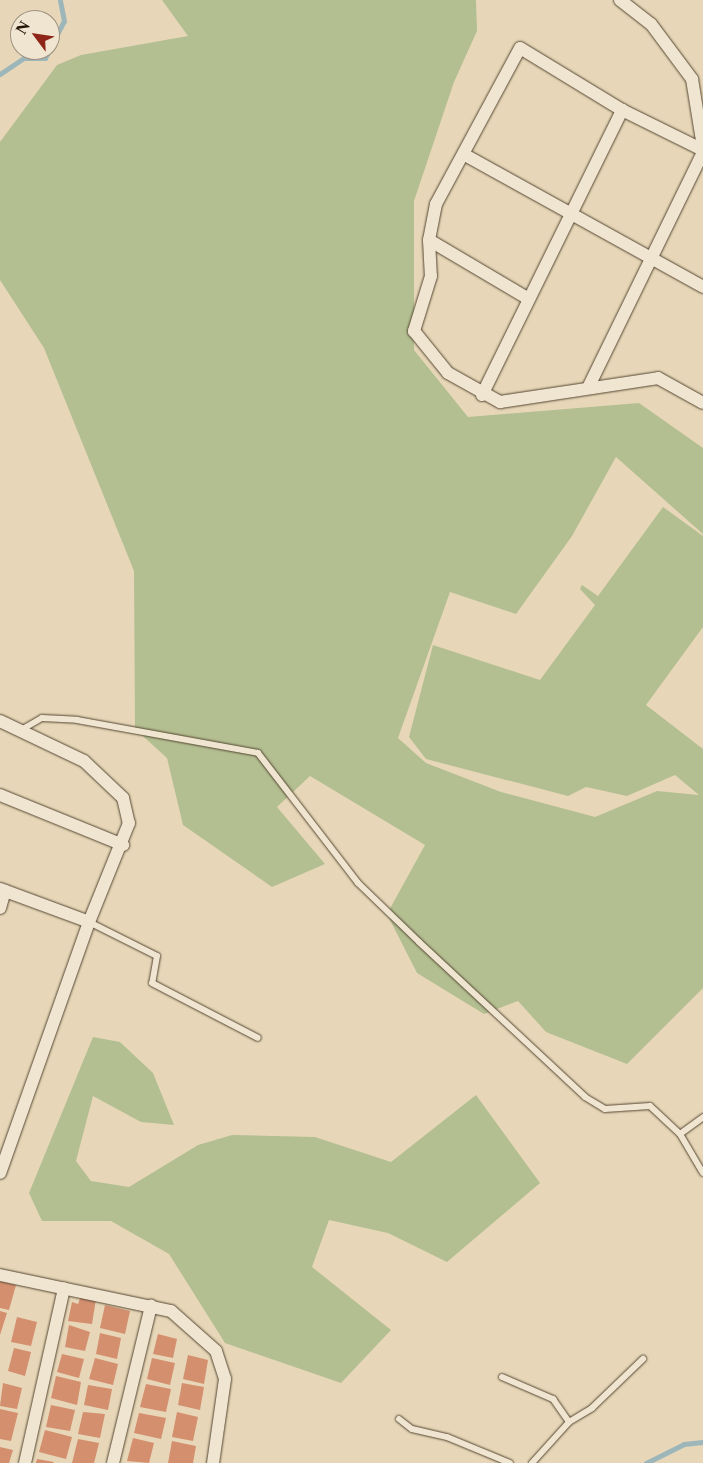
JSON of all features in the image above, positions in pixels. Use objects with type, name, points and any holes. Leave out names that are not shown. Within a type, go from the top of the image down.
[{"type":"street","points":[[588,388],[654,258],[703,150],[692,80],[664,39],[620,0]]},
{"type":"street","points":[[703,150],[622,110],[520,48],[465,155],[436,204],[429,240],[431,276],[414,331],[448,373],[482,395],[500,402],[658,378],[703,403]]},
{"type":"street","points":[[482,395],[570,211],[622,110]]},
{"type":"street","points":[[465,155],[570,211],[703,287]]},
{"type":"street","points":[[429,240],[528,298]]},
{"type":"street","points":[[0,721],[84,761],[123,798],[130,823],[123,845],[89,922],[1,1166]]},
{"type":"street","points":[[0,795],[123,845]]},
{"type":"street","points":[[0,908],[3,890],[89,922]]},
{"type":"street","points":[[0,1275],[171,1311],[216,1352],[224,1380],[213,1463]]},
{"type":"street","points":[[26,1463],[64,1288]]},
{"type":"street","points":[[113,1463],[151,1306]]},
{"type":"lane","points":[[21,730],[42,718],[77,720],[258,753],[358,883],[585,1096],[605,1109],[650,1106],[680,1134],[703,1173]]},
{"type":"lane","points":[[89,922],[158,956],[152,983],[258,1038]]},
{"type":"lane","points":[[680,1134],[703,1117]]},
{"type":"lane","points":[[532,1463],[570,1422],[592,1408],[643,1359]]},
{"type":"lane","points":[[502,1377],[553,1399],[570,1422]]},
{"type":"lane","points":[[399,1419],[412,1429],[447,1437],[510,1463]]},
{"type":"green space","points":[[162,0],[476,0],[477,31],[454,82],[414,201],[414,350],[468,417],[639,403],[703,448],[703,534],[616,457],[572,536],[516,614],[450,592],[398,738],[426,763],[501,792],[595,817],[657,791],[699,795],[675,775],[627,796],[586,787],[568,796],[426,759],[409,737],[433,645],[540,680],[595,605],[580,589],[582,585],[598,596],[663,507],[703,536],[703,627],[646,705],[703,749],[703,988],[627,1064],[546,1032],[518,1001],[484,1014],[417,973],[387,914],[425,845],[310,776],[277,807],[325,864],[272,887],[183,825],[167,758],[135,729],[134,571],[44,348],[0,280],[0,142],[57,65],[81,55],[188,36]]},
{"type":"green space","points":[[93,1037],[120,1042],[153,1073],[174,1125],[141,1122],[93,1096],[76,1161],[91,1181],[129,1187],[198,1145],[232,1135],[315,1137],[391,1162],[476,1095],[540,1183],[447,1262],[388,1233],[329,1220],[312,1267],[391,1330],[341,1383],[225,1343],[169,1254],[111,1221],[42,1221],[29,1193]]},
{"type":"building","points":[[0,1281],[16,1285],[9,1310],[0,1308]]},
{"type":"building","points":[[81,1296],[96,1299],[92,1324],[68,1321],[72,1302],[78,1304]]},
{"type":"building","points":[[105,1305],[130,1311],[125,1334],[100,1328]]},
{"type":"building","points":[[0,1311],[7,1313],[0,1335]]},
{"type":"building","points":[[17,1317],[37,1322],[31,1346],[11,1342]]},
{"type":"building","points":[[69,1325],[90,1332],[85,1351],[65,1347]]},
{"type":"building","points":[[100,1333],[121,1338],[117,1359],[96,1354]]},
{"type":"building","points":[[158,1334],[177,1339],[173,1358],[153,1354]]},
{"type":"building","points":[[14,1348],[31,1352],[25,1376],[8,1371]]},
{"type":"building","points":[[62,1354],[84,1359],[79,1378],[57,1372]]},
{"type":"building","points":[[188,1355],[208,1360],[204,1384],[183,1379]]},
{"type":"building","points":[[95,1358],[118,1364],[113,1385],[89,1379]]},
{"type":"building","points":[[152,1358],[175,1363],[170,1385],[147,1379]]},
{"type":"building","points":[[56,1376],[81,1382],[77,1405],[51,1398]]},
{"type":"building","points":[[3,1383],[22,1388],[17,1409],[0,1406]]},
{"type":"building","points":[[182,1383],[204,1387],[200,1410],[178,1405]]},
{"type":"building","points":[[146,1384],[171,1389],[166,1412],[140,1407]]},
{"type":"building","points":[[88,1385],[112,1389],[108,1410],[84,1405]]},
{"type":"building","points":[[51,1405],[75,1410],[70,1431],[46,1427]]},
{"type":"building","points":[[0,1409],[18,1413],[11,1441],[0,1439]]},
{"type":"building","points":[[83,1412],[105,1414],[100,1438],[78,1434]]},
{"type":"building","points":[[177,1412],[198,1417],[193,1441],[172,1437]]},
{"type":"building","points":[[139,1413],[166,1418],[161,1439],[134,1433]]},
{"type":"building","points":[[45,1430],[72,1437],[66,1459],[39,1452]]},
{"type":"building","points":[[133,1438],[154,1443],[149,1463],[127,1461]]},
{"type":"building","points":[[78,1439],[99,1443],[94,1463],[72,1463]]},
{"type":"building","points":[[172,1441],[196,1446],[193,1463],[168,1463]]},
{"type":"building","points":[[0,1447],[13,1450],[9,1463],[0,1463]]},
{"type":"building","points":[[37,1459],[54,1462],[36,1463]]},
{"type":"waterway","points":[[60,0],[64,21],[60,29]]},
{"type":"waterway","points":[[0,74],[21,60]]},
{"type":"waterway","points":[[646,1463],[684,1444],[703,1442]]}]
